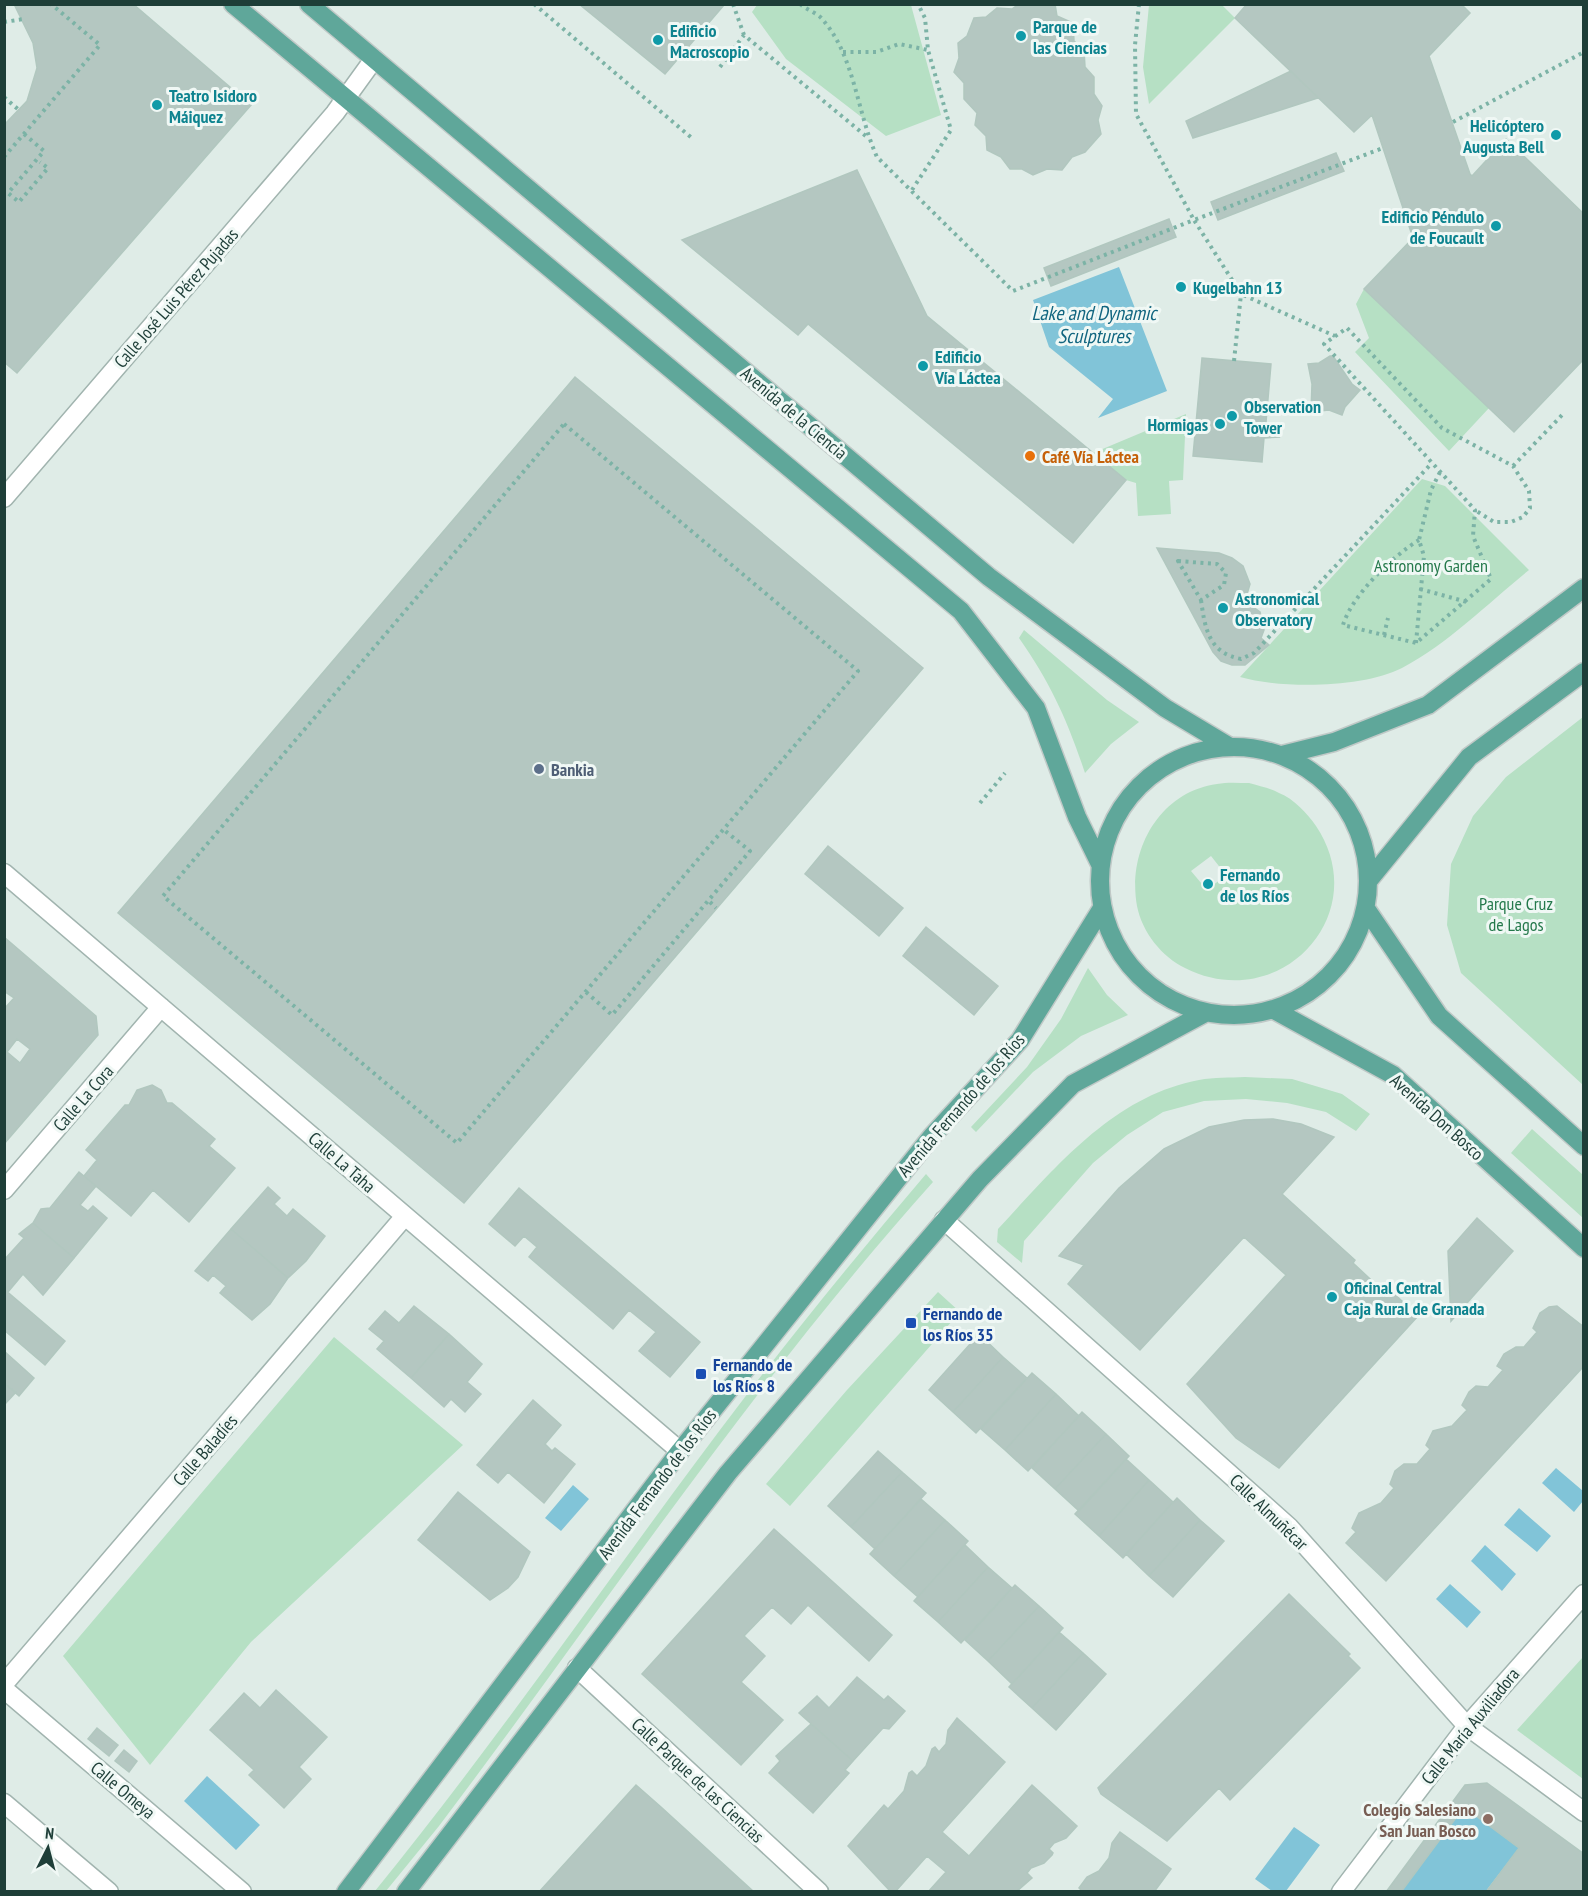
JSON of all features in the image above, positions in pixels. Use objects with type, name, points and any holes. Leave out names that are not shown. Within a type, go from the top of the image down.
[{"type":"main road","points":[[233,4],[961,611],[1036,708],[1077,817],[1100,864]]},
{"type":"main road","name":"Avenida de la Ciencia","points":[[309,4],[989,577],[1164,708],[1230,747]]},
{"type":"main road","points":[[1282,755],[1334,742],[1428,705],[1584,588]]},
{"type":"main road","points":[[1370,880],[1469,757],[1584,672]]},
{"type":"main road","points":[[1230,747],[1256,748],[1282,755],[1309,769],[1332,788],[1358,826],[1367,852],[1370,880],[1367,910],[1354,945],[1336,971],[1309,994],[1274,1010],[1241,1016],[1205,1013],[1175,1003],[1149,986],[1132,970],[1118,951],[1102,909],[1100,864],[1115,818],[1136,788],[1157,770],[1180,757],[1204,750],[1230,747]]},
{"type":"main road","name":"Avenida Fernando de los Ríos","points":[[346,1892],[680,1451],[932,1136],[1020,1041],[1102,909]]},
{"type":"main road","points":[[1367,910],[1439,1016],[1584,1146]]},
{"type":"main road","name":"Avenida Don Bosco","points":[[1274,1010],[1393,1075],[1584,1248]]},
{"type":"main road","points":[[406,1892],[728,1473],[944,1220],[1073,1084],[1205,1013]]},
{"type":"street","points":[[347,99],[374,59]]},
{"type":"street","name":"Calle José Luis Pérez Pujadas","points":[[4,498],[347,99]]},
{"type":"street","name":"Calle La Taha","points":[[4,873],[680,1451]]},
{"type":"street","name":"Calle La Cora","points":[[4,1190],[161,1007]]},
{"type":"street","name":"Calle Baladíes","points":[[4,1684],[405,1216]]},
{"type":"street","name":"Calle Almuñécar","points":[[944,1220],[1289,1527],[1467,1726],[1584,1812]]},
{"type":"street","name":"Calle María Auxiliadora","points":[[1341,1892],[1467,1726],[1584,1594]]},
{"type":"street","name":"Calle Parque de las Ciencias","points":[[577,1668],[819,1892]]},
{"type":"street","name":"Calle Omeya","points":[[4,1689],[242,1892]]},
{"type":"street","points":[[4,1803],[109,1892]]},
{"type":"path","points":[[4,157],[100,45],[51,4]]},
{"type":"path","points":[[534,4],[693,139]]},
{"type":"path","points":[[733,4],[744,35],[868,138]]},
{"type":"path","points":[[800,4],[823,18],[843,52],[868,138],[877,156],[1012,291],[1383,148]]},
{"type":"path","points":[[912,190],[951,130],[928,50],[925,18],[918,4]]},
{"type":"path","points":[[1139,4],[1135,45],[1136,114],[1194,220],[1241,294],[1335,336]]},
{"type":"path","points":[[4,22],[24,20]]},
{"type":"path","points":[[720,67],[744,35]]},
{"type":"path","points":[[843,52],[876,52],[899,44],[928,50]]},
{"type":"path","points":[[1453,122],[1584,52]]},
{"type":"path","points":[[4,97],[21,111]]},
{"type":"path","points":[[24,134],[44,151],[8,193],[20,202],[48,168],[40,162]]},
{"type":"path","points":[[1234,361],[1241,294]]},
{"type":"path","points":[[1347,328],[1442,428],[1513,466],[1529,491],[1530,508],[1523,517],[1510,522],[1494,522],[1475,510],[1432,463],[1324,344],[1347,328]]},
{"type":"path","points":[[1513,466],[1564,414]]},
{"type":"path","points":[[564,424],[858,671],[585,992],[457,1143],[163,896],[564,424]]},
{"type":"path","points":[[1200,600],[1224,585],[1226,573],[1217,564],[1178,561],[1200,600],[1204,629],[1218,651],[1241,659],[1254,653],[1432,463]]},
{"type":"path","points":[[1416,643],[1424,556],[1419,540],[1431,490],[1440,472]]},
{"type":"path","points":[[1416,643],[1467,602],[1491,579],[1473,536],[1475,510]]},
{"type":"path","points":[[1341,632],[1346,617],[1373,579],[1419,540]]},
{"type":"path","points":[[1420,589],[1467,602]]},
{"type":"path","points":[[1384,635],[1388,618]]},
{"type":"path","points":[[1343,626],[1416,643]]},
{"type":"path","points":[[980,803],[1005,773]]},
{"type":"path","points":[[585,992],[612,1015],[710,902],[750,851],[724,830]]},
{"type":"path","points":[[710,902],[717,908]]},
{"type":"green space","points":[[757,5],[911,5],[941,115],[886,136],[786,59],[752,12]]},
{"type":"green space","points":[[1149,5],[1222,5],[1235,18],[1149,104],[1143,67]]},
{"type":"green space","points":[[1364,289],[1489,408],[1449,451],[1355,352],[1369,338],[1356,304]]},
{"type":"green space","points":[[1186,414],[1183,480],[1169,481],[1171,514],[1138,516],[1136,483],[1126,480],[1093,453]]},
{"type":"green space","name":"Astronomy Garden","points":[[1422,479],[1445,486],[1529,570],[1436,647],[1386,675],[1345,683],[1299,685],[1240,677]]},
{"type":"green space","points":[[1024,630],[1107,700],[1139,722],[1111,744],[1085,773],[1057,702],[1019,638]]},
{"type":"green space","name":"Parque Cruz de Lagos","points":[[1583,717],[1583,1085],[1461,973],[1447,925],[1451,864],[1473,816],[1506,777]]},
{"type":"green space","points":[[1249,783],[1285,796],[1309,816],[1331,859],[1334,892],[1326,922],[1308,948],[1284,967],[1254,978],[1220,979],[1185,968],[1168,957],[1154,943],[1143,925],[1137,906],[1135,885],[1137,865],[1152,827],[1179,799],[1196,789],[1217,784]],"holes":[[[1211,856],[1226,875],[1207,890],[1191,871]]]},
{"type":"green space","points":[[1088,968],[1107,995],[1128,1015],[1081,1036],[1033,1072],[976,1132],[971,1127],[1027,1067],[1061,1019]]},
{"type":"green space","points":[[1245,1077],[1292,1079],[1342,1094],[1370,1114],[1356,1131],[1326,1112],[1287,1103],[1246,1099],[1204,1101],[1163,1112],[1127,1135],[1093,1163],[1024,1241],[1022,1263],[997,1242],[998,1229],[1041,1182],[1064,1159],[1113,1118],[1139,1101],[1168,1088],[1205,1079]]},
{"type":"green space","points":[[1532,1129],[1583,1175],[1583,1218],[1511,1153]]},
{"type":"green space","points":[[926,1174],[933,1182],[802,1337],[679,1499],[439,1826],[386,1891],[375,1891],[516,1708],[745,1397],[834,1284]]},
{"type":"green space","points":[[938,1292],[960,1312],[790,1506],[766,1484],[847,1390]]},
{"type":"green space","points":[[334,1337],[463,1445],[251,1642],[150,1765],[63,1656]]},
{"type":"green space","points":[[1583,1657],[1583,1779],[1517,1730]]},
{"type":"water","name":"Lake and Dynamic Sculptures","points":[[1119,267],[1167,391],[1098,418],[1113,399],[1049,347],[1033,300]]},
{"type":"water","points":[[1556,1468],[1583,1491],[1583,1501],[1574,1512],[1542,1483]]},
{"type":"water","points":[[573,1485],[589,1499],[561,1531],[545,1518]]},
{"type":"water","points":[[1519,1508],[1551,1536],[1537,1552],[1504,1525]]},
{"type":"water","points":[[1485,1545],[1516,1574],[1502,1591],[1471,1561]]},
{"type":"water","points":[[1450,1584],[1481,1612],[1467,1628],[1436,1599]]},
{"type":"water","points":[[207,1776],[260,1825],[236,1850],[184,1801]]},
{"type":"water","points":[[1464,1807],[1519,1848],[1486,1891],[1401,1892]]},
{"type":"water","points":[[1294,1827],[1320,1845],[1286,1891],[1272,1891],[1255,1879]]},
{"type":"building","points":[[14,4],[133,4],[251,105],[17,373],[4,362],[4,125],[27,101],[37,68],[33,43]]},
{"type":"building","name":"Edificio Macroscopio","points":[[579,4],[723,4],[724,5],[665,74]]},
{"type":"building","points":[[1019,4],[1055,4],[1057,16],[1073,23],[1074,41],[1084,50],[1085,67],[1094,77],[1094,94],[1102,106],[1098,120],[1101,134],[1085,152],[1072,157],[1062,170],[1047,169],[1033,175],[1022,169],[1010,169],[1001,157],[987,150],[986,136],[975,125],[977,113],[964,99],[964,83],[954,72],[959,58],[958,43],[967,36],[974,18],[986,17],[997,8],[1012,9]]},
{"type":"building","name":"Edificio Péndulo de Foucault","points":[[1247,4],[1461,4],[1470,13],[1429,56],[1470,174],[1472,176],[1506,139],[1584,214],[1584,359],[1514,432],[1364,289],[1413,238],[1372,115],[1354,132],[1235,18]]},
{"type":"building","points":[[1291,71],[1318,98],[1193,138],[1186,121]]},
{"type":"building","points":[[1336,153],[1344,171],[1218,220],[1211,202]]},
{"type":"building","name":"Edificio Vía Láctea","points":[[857,170],[927,316],[1126,480],[1073,543],[808,324],[798,335],[682,240]]},
{"type":"building","points":[[1169,219],[1176,237],[1051,286],[1044,268]]},
{"type":"building","points":[[1333,356],[1352,384],[1360,390],[1345,407],[1342,415],[1329,410],[1311,412],[1312,384],[1308,364],[1319,363]]},
{"type":"building","name":"Observation Tower","points":[[1202,358],[1271,364],[1266,422],[1279,437],[1264,438],[1262,462],[1193,456]]},
{"type":"building","name":"Bankia","points":[[575,377],[923,668],[464,1203],[118,913]]},
{"type":"building","name":"Astronomical Observatory","points":[[1157,548],[1219,553],[1243,566],[1250,584],[1245,601],[1260,612],[1264,630],[1261,638],[1269,645],[1245,665],[1232,665],[1221,661],[1213,652]]},
{"type":"building","points":[[828,846],[903,908],[879,936],[805,874]]},
{"type":"building","points":[[926,927],[998,986],[974,1015],[903,956]]},
{"type":"building","points":[[4,937],[96,1016],[98,1035],[4,1144],[4,1009],[14,998],[4,991]],"holes":[[[17,1039],[30,1049],[20,1063],[7,1052]]]},
{"type":"building","points":[[152,1085],[161,1090],[167,1103],[172,1103],[215,1139],[209,1146],[235,1168],[189,1222],[153,1190],[131,1216],[84,1176],[97,1160],[86,1150],[125,1105],[129,1105],[137,1090]]},
{"type":"building","name":"Oficinal Central Caja Rural de Granada","points":[[1273,1119],[1301,1124],[1334,1137],[1282,1194],[1355,1260],[1353,1263],[1384,1292],[1388,1288],[1418,1316],[1279,1468],[1236,1438],[1187,1384],[1286,1275],[1244,1237],[1140,1350],[1068,1284],[1084,1265],[1059,1256],[1119,1188],[1164,1149],[1209,1127],[1244,1120]]},
{"type":"building","points":[[79,1172],[96,1186],[80,1205],[88,1211],[93,1206],[107,1218],[74,1258],[33,1223],[41,1209],[50,1208]]},
{"type":"building","points":[[268,1187],[280,1198],[274,1204],[287,1216],[293,1209],[325,1236],[306,1261],[288,1278],[231,1229]]},
{"type":"building","points":[[519,1188],[700,1342],[670,1377],[639,1351],[656,1332],[629,1310],[613,1329],[529,1257],[537,1247],[524,1236],[515,1246],[489,1224]]},
{"type":"building","points":[[1477,1218],[1513,1251],[1451,1321],[1448,1251]]},
{"type":"building","points":[[33,1223],[74,1258],[43,1295],[23,1274],[8,1292],[4,1289],[4,1260],[24,1238],[19,1234]]},
{"type":"building","points":[[231,1229],[288,1278],[270,1304],[252,1320],[220,1293],[226,1286],[213,1275],[208,1281],[195,1271]]},
{"type":"building","points":[[4,1289],[65,1341],[45,1365],[4,1330]]},
{"type":"building","points":[[414,1306],[449,1334],[411,1378],[377,1349],[384,1341],[369,1329],[385,1311],[399,1323]]},
{"type":"building","points":[[1557,1306],[1584,1327],[1584,1366],[1386,1581],[1346,1543],[1356,1532],[1352,1528],[1359,1513],[1381,1503],[1394,1488],[1390,1484],[1395,1471],[1404,1464],[1417,1464],[1430,1449],[1426,1445],[1433,1431],[1452,1426],[1467,1410],[1462,1405],[1469,1392],[1476,1386],[1488,1387],[1503,1370],[1497,1366],[1504,1354],[1516,1347],[1524,1347],[1537,1332],[1533,1328],[1540,1313],[1549,1307]]},
{"type":"building","points":[[449,1334],[482,1364],[467,1382],[481,1394],[465,1412],[451,1399],[444,1407],[411,1378]]},
{"type":"building","points":[[979,1334],[1003,1357],[953,1412],[929,1390]]},
{"type":"building","points":[[4,1351],[34,1378],[19,1396],[4,1383]]},
{"type":"building","points":[[1003,1357],[1027,1378],[976,1433],[953,1412]]},
{"type":"building","points":[[1032,1373],[1056,1394],[1005,1450],[981,1429]]},
{"type":"building","points":[[4,1383],[16,1392],[4,1405]]},
{"type":"building","points":[[1056,1394],[1079,1416],[1028,1471],[1005,1450]]},
{"type":"building","points":[[533,1400],[561,1425],[545,1444],[552,1451],[555,1448],[575,1464],[544,1503],[508,1472],[498,1483],[477,1465]]},
{"type":"building","points":[[1082,1412],[1106,1434],[1055,1489],[1032,1468]]},
{"type":"building","points":[[1106,1434],[1129,1456],[1079,1511],[1055,1489]]},
{"type":"building","points":[[878,1451],[902,1472],[851,1527],[828,1506]]},
{"type":"building","points":[[1126,1459],[1149,1480],[1099,1536],[1075,1514]]},
{"type":"building","points":[[902,1472],[926,1493],[875,1549],[851,1527]]},
{"type":"building","points":[[1149,1480],[1173,1502],[1123,1558],[1099,1536]]},
{"type":"building","points":[[458,1492],[530,1552],[518,1577],[508,1588],[490,1600],[418,1540]]},
{"type":"building","points":[[1177,1498],[1200,1520],[1149,1576],[1126,1554]]},
{"type":"building","points":[[921,1499],[945,1520],[894,1576],[870,1554]]},
{"type":"building","points":[[945,1520],[968,1541],[918,1597],[894,1576]]},
{"type":"building","points":[[1200,1520],[1224,1541],[1173,1597],[1149,1576]]},
{"type":"building","points":[[774,1529],[892,1635],[869,1661],[808,1605],[791,1624],[772,1607],[744,1636],[765,1656],[741,1682],[783,1720],[741,1765],[642,1674]]},
{"type":"building","points":[[965,1545],[988,1567],[938,1622],[914,1601]]},
{"type":"building","points":[[988,1567],[1012,1588],[961,1643],[938,1622]]},
{"type":"building","points":[[1015,1585],[1039,1606],[988,1661],[965,1640]]},
{"type":"building","points":[[1289,1594],[1350,1654],[1348,1656],[1360,1668],[1230,1800],[1219,1788],[1167,1841],[1101,1794],[1098,1788]]},
{"type":"building","points":[[1039,1606],[1063,1628],[1012,1684],[988,1661]]},
{"type":"building","points":[[1059,1632],[1083,1653],[1032,1708],[1009,1687]]},
{"type":"building","points":[[1083,1653],[1106,1674],[1056,1730],[1032,1708]]},
{"type":"building","points":[[857,1677],[884,1700],[888,1696],[905,1711],[889,1729],[883,1728],[853,1761],[799,1713],[817,1696],[829,1708]]},
{"type":"building","points":[[276,1690],[327,1737],[299,1767],[311,1779],[284,1808],[249,1775],[254,1770],[210,1730],[244,1693],[260,1708]]},
{"type":"building","points":[[957,1718],[1005,1762],[942,1832],[969,1856],[1032,1785],[1077,1826],[1066,1838],[1054,1843],[1049,1849],[1052,1855],[1044,1863],[1031,1868],[1027,1873],[1032,1878],[1016,1892],[928,1892],[946,1872],[927,1856],[895,1892],[891,1892],[848,1846],[884,1805],[888,1809],[904,1791],[909,1773],[912,1771],[917,1776],[926,1766],[932,1749],[935,1747],[939,1752],[946,1744],[948,1730]]},
{"type":"building","points":[[811,1724],[853,1761],[845,1770],[849,1773],[813,1813],[769,1773],[780,1761],[776,1756]]},
{"type":"building","points":[[97,1728],[118,1745],[109,1756],[88,1739]]},
{"type":"building","points":[[124,1750],[137,1761],[129,1772],[115,1761]]},
{"type":"building","points":[[1487,1783],[1584,1854],[1584,1892],[1486,1892],[1519,1848],[1464,1807],[1401,1892],[1386,1892],[1465,1785]]},
{"type":"building","points":[[636,1785],[661,1807],[754,1892],[539,1892]]},
{"type":"building","points":[[1120,1832],[1171,1869],[1154,1892],[1083,1892],[1079,1888],[1087,1877],[1099,1871],[1109,1858],[1112,1843]]},
{"type":"place","name":"Parque de las Ciencias","points":[[1021,36]]},
{"type":"place","name":"Edificio Macroscopio","points":[[658,40]]},
{"type":"place","name":"Teatro Isidoro Máiquez","points":[[157,105]]},
{"type":"place","name":"Helicóptero Augusta Bell","points":[[1556,135]]},
{"type":"place","name":"Edificio Péndulo de Foucault","points":[[1496,226]]},
{"type":"place","name":"Kugelbahn 13","points":[[1181,287]]},
{"type":"place","name":"Edificio Vía Láctea","points":[[923,366]]},
{"type":"place","name":"Observation Tower","points":[[1232,416]]},
{"type":"place","name":"Hormigas","points":[[1220,424]]},
{"type":"place","name":"Café Vía Láctea","points":[[1030,456]]},
{"type":"place","name":"Astronomical Observatory","points":[[1223,608]]},
{"type":"place","name":"Bankia","points":[[539,769]]},
{"type":"place","name":"Fernando de los Ríos","points":[[1208,884]]},
{"type":"place","name":"Oficinal Central Caja Rural de Granada","points":[[1332,1297]]},
{"type":"place","name":"Fernando de los Ríos 35","points":[[911,1323]]},
{"type":"place","name":"Fernando de los Ríos 8","points":[[701,1374]]},
{"type":"place","name":"Colegio Salesiano San Juan Bosco","points":[[1488,1819]]}]
